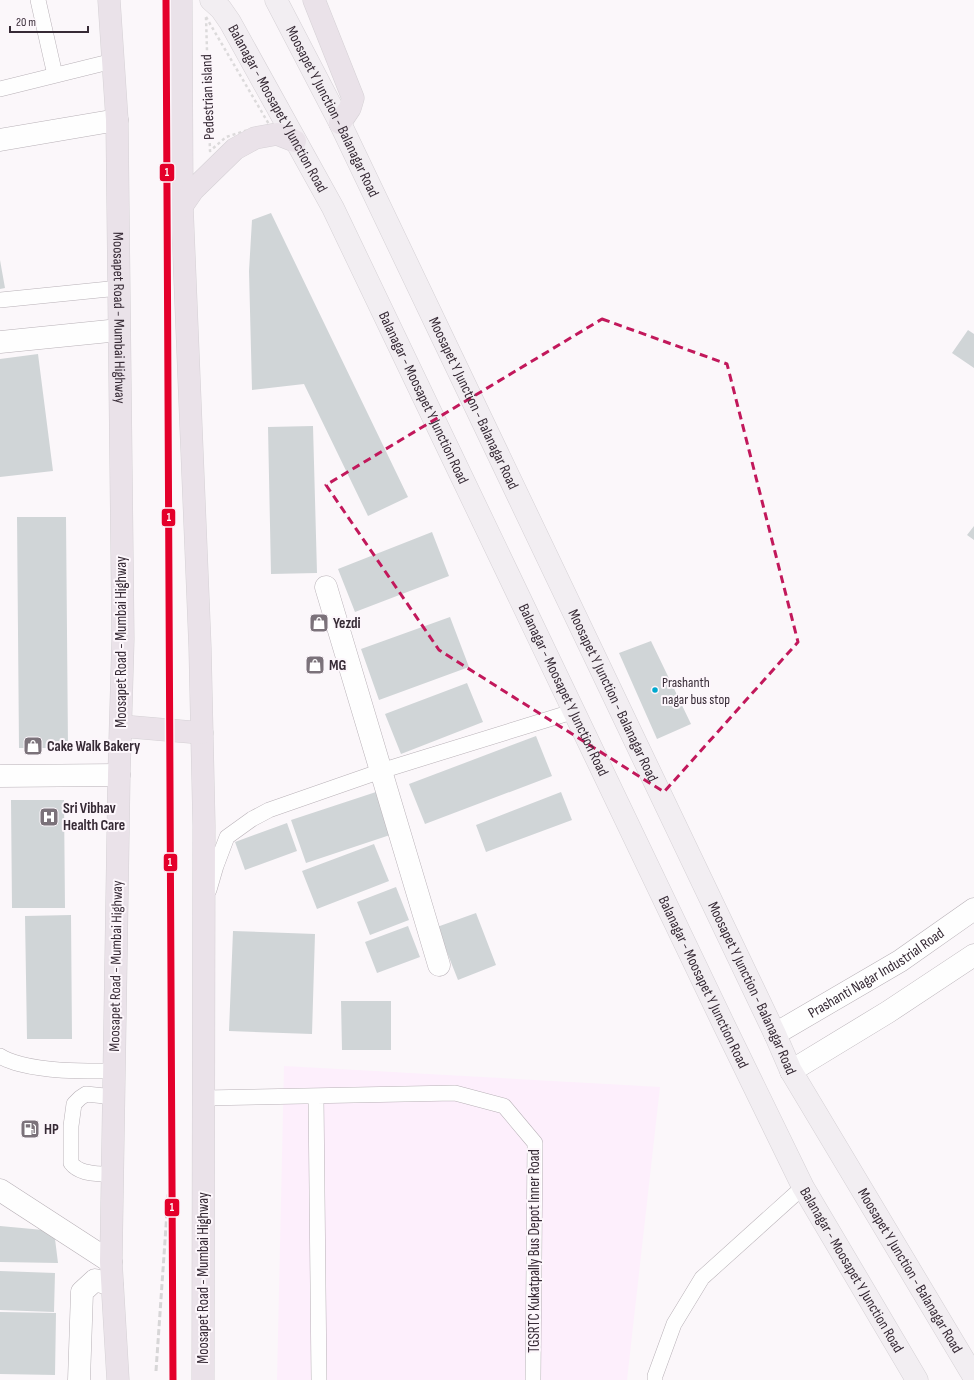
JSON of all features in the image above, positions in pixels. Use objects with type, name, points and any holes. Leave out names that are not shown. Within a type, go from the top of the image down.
[{"type":"highway","name":"Moosapet Road - Mumbai Highway","points":[[109,0],[117,120],[123,639],[119,775],[111,1262],[118,1380]]},
{"type":"highway","name":"Moosapet Road - Mumbai Highway","points":[[181,0],[182,206],[200,639],[202,733],[204,909],[203,1380]]},
{"type":"highway","points":[[314,0],[353,98],[350,108],[340,123]]},
{"type":"highway","points":[[182,206],[193,190],[235,149],[256,138],[277,134],[295,141]]},
{"type":"highway","points":[[121,726],[202,733]]},
{"type":"main road","name":"Moosapet Y Junction - Balanagar Road","points":[[276,0],[340,123],[775,1034],[791,1071],[974,1377]]},
{"type":"main road","name":"Balanagar - Moosapet Y Junction Road","points":[[208,9],[221,9],[230,22],[333,208],[803,1187],[917,1380]]},
{"type":"street","points":[[0,140],[117,120]]},
{"type":"street","points":[[0,342],[119,330]]},
{"type":"street","points":[[326,587],[440,965]]},
{"type":"street","points":[[0,776],[119,775]]},
{"type":"street","name":"Prashanti Nagar Industrial Road","points":[[775,1034],[900,961],[974,909]]},
{"type":"street","points":[[791,1071],[888,1012],[974,955]]},
{"type":"street","points":[[0,1190],[111,1262]]},
{"type":"street","points":[[79,1380],[82,1292],[95,1280],[112,1285]]},
{"type":"lane","points":[[38,0],[55,75]]},
{"type":"lane","points":[[0,89],[113,61]]},
{"type":"lane","points":[[0,300],[119,288]]},
{"type":"lane","points":[[204,909],[216,866],[227,837],[252,819],[269,810],[381,770],[575,712]]},
{"type":"lane","points":[[0,1056],[5,1060],[35,1068],[68,1071],[114,1071]]},
{"type":"lane","points":[[112,1175],[79,1171],[74,1167],[71,1163],[71,1126],[74,1104],[80,1098],[86,1094],[114,1097]]},
{"type":"lane","name":"TGSRTC Kukatpally Bus Depot Inner Road","points":[[204,1098],[455,1094],[504,1106],[535,1143],[533,1380]]},
{"type":"lane","points":[[316,1096],[319,1380]]},
{"type":"lane","points":[[655,1380],[655,1376],[674,1324],[702,1278],[803,1187]]},
{"type":"path","name":"Pedestrian island","points":[[208,9],[270,126],[251,129],[226,137],[210,151],[208,9]]},
{"type":"highlighted area","points":[[602,319],[727,364],[798,642],[664,792],[439,650],[326,485]]},
{"type":"shaded area","points":[[284,1066],[660,1087],[627,1380],[277,1380]]},
{"type":"building","points":[[271,213],[408,497],[368,516],[304,384],[252,390],[249,271],[252,220]]},
{"type":"building","points":[[0,260],[5,288],[0,289]]},
{"type":"building","points":[[968,330],[974,334],[974,368],[952,353]]},
{"type":"building","points":[[38,354],[53,471],[0,477],[0,359]]},
{"type":"building","points":[[313,426],[317,573],[271,574],[268,427]]},
{"type":"building","points":[[17,517],[66,517],[68,748],[19,748]]},
{"type":"building","points":[[974,526],[974,540],[967,535]]},
{"type":"building","points":[[432,532],[449,576],[355,612],[338,569]]},
{"type":"building","points":[[450,617],[469,667],[379,700],[361,649]]},
{"type":"building","name":"Prashanth nagar bus stop","points":[[651,641],[691,724],[657,739],[619,653]]},
{"type":"building","points":[[467,683],[483,722],[401,754],[385,714]]},
{"type":"building","points":[[536,736],[552,776],[425,824],[409,784]]},
{"type":"building","points":[[376,792],[390,835],[306,863],[291,820]]},
{"type":"building","points":[[561,792],[572,820],[486,852],[476,825]]},
{"type":"building","points":[[11,800],[64,800],[65,908],[12,908]]},
{"type":"building","points":[[287,823],[297,851],[245,870],[235,842]]},
{"type":"building","points":[[374,844],[389,881],[317,909],[302,871]]},
{"type":"building","points":[[396,887],[409,920],[370,935],[357,902]]},
{"type":"building","points":[[476,913],[496,965],[458,980],[437,927]]},
{"type":"building","points":[[71,915],[72,1039],[27,1039],[25,916]]},
{"type":"building","points":[[408,926],[420,957],[377,973],[365,942]]},
{"type":"building","points":[[233,931],[315,934],[312,1034],[229,1031]]},
{"type":"building","points":[[341,1001],[391,1001],[391,1050],[342,1050]]},
{"type":"building","points":[[0,1226],[54,1231],[58,1263],[0,1262]]},
{"type":"building","points":[[0,1271],[55,1273],[54,1312],[0,1310]]},
{"type":"building","points":[[0,1312],[56,1313],[55,1375],[0,1374]]},
{"type":"railway","points":[[156,1371],[171,1154]]},
{"type":"transit line","name":"1","points":[[166,0],[173,1380]]},
{"type":"place","name":"Yezdi","points":[[319,623]]},
{"type":"place","name":"MG","points":[[315,665]]},
{"type":"place","name":"Prashanth nagar bus stop","points":[[655,690]]},
{"type":"place","name":"Cake Walk Bakery","points":[[33,746]]},
{"type":"place","name":"Sri Vibhav Health Care","points":[[49,817]]},
{"type":"place","name":"HP","points":[[30,1129]]}]
